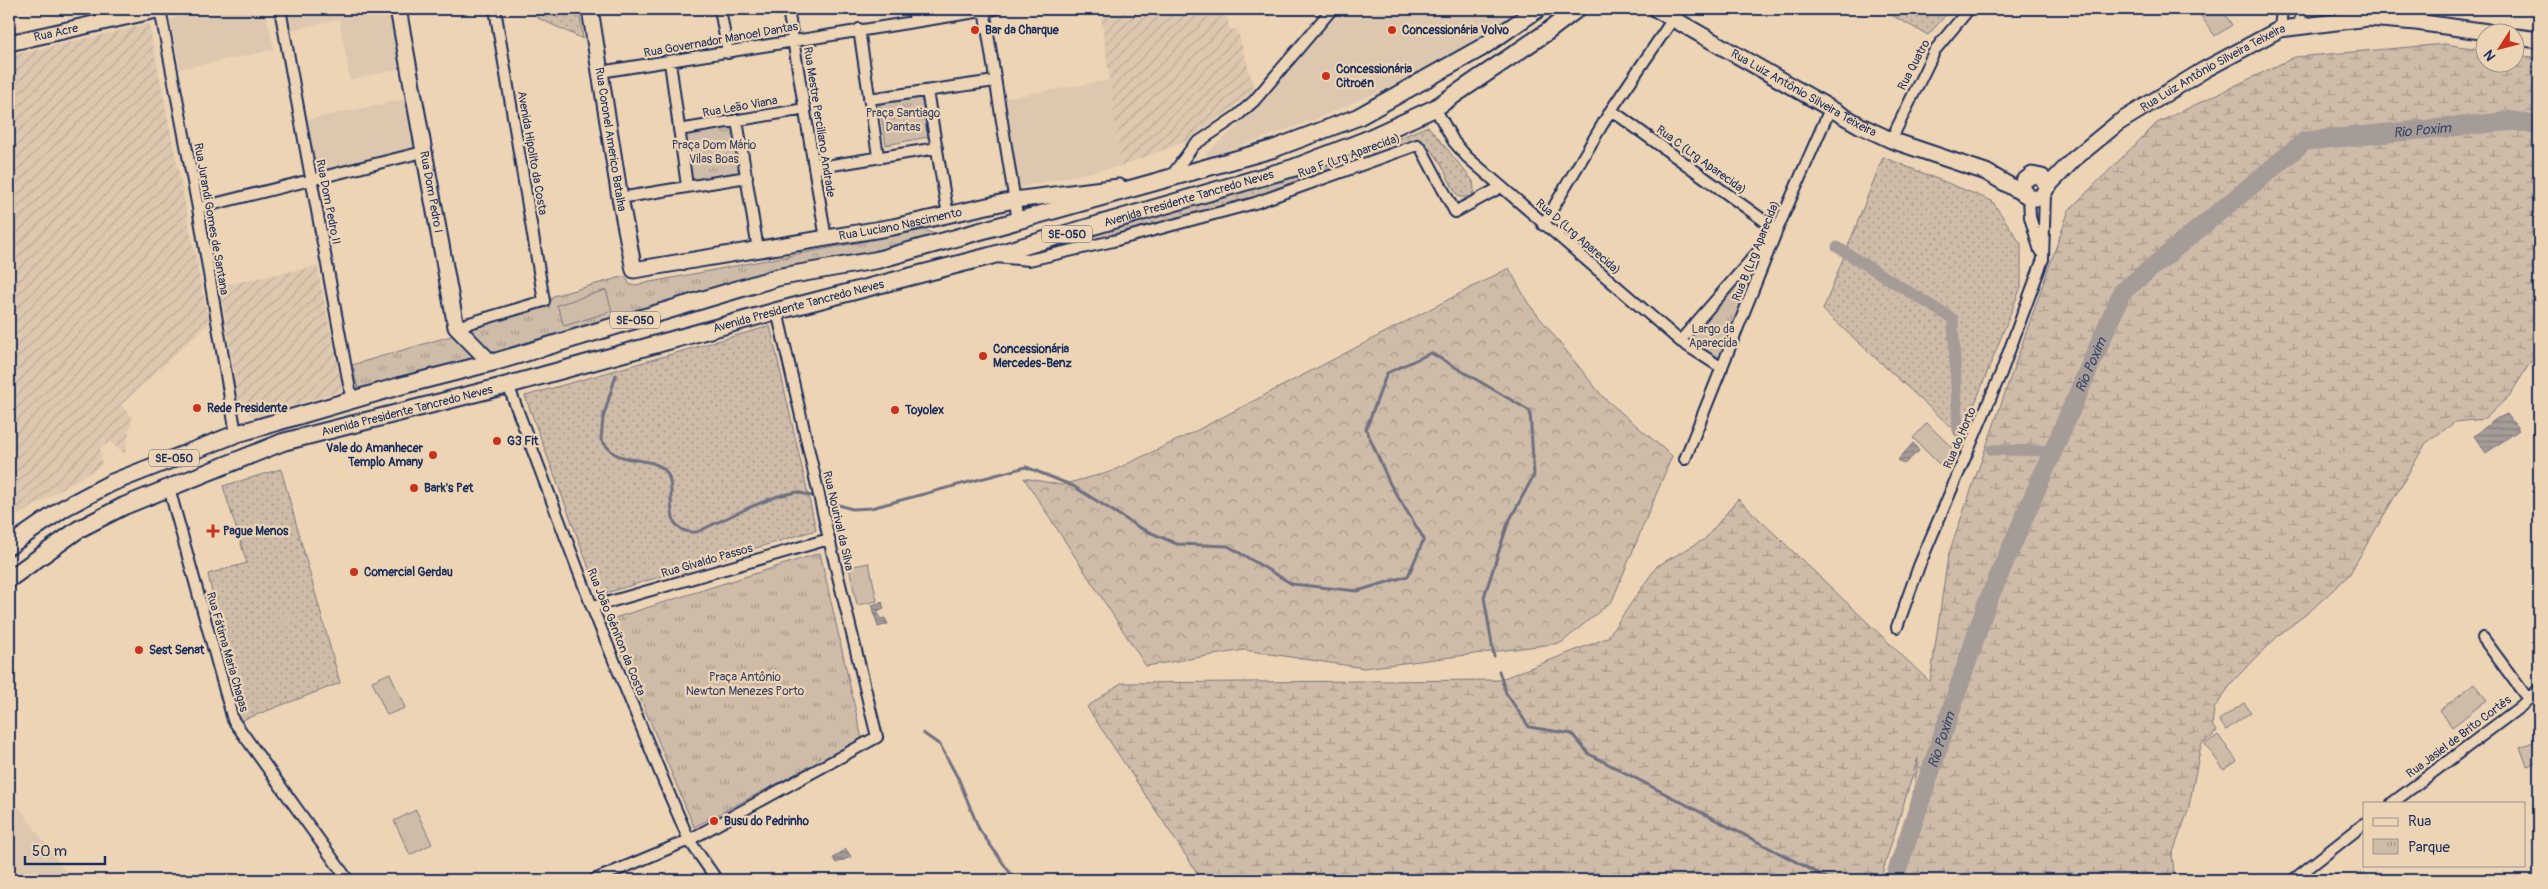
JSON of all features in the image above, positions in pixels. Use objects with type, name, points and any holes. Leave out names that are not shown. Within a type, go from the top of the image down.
[{"type":"main road","name":"Avenida Presidente Tancredo Neves","points":[[9,546],[64,508],[110,483],[236,434],[352,400],[487,364],[779,277],[877,260],[1168,180],[1273,149],[1358,117],[1481,48],[1538,9]]},
{"type":"main road","name":"Avenida Presidente Tancredo Neves","points":[[9,579],[79,529],[124,506],[283,442],[514,384],[777,311],[990,256],[1293,168],[1363,141],[1435,108],[1547,32],[1577,9]]},
{"type":"main road","points":[[487,364],[514,384]]},
{"type":"street","name":"Rua Acre","points":[[9,43],[160,9]]},
{"type":"street","name":"Rua Jurandi Gomes de Santana","points":[[160,9],[198,208],[236,434]]},
{"type":"street","name":"Rua Dom Pedro II","points":[[280,9],[352,400]]},
{"type":"street","name":"Rua Dom Pedro I","points":[[398,9],[456,327]]},
{"type":"street","name":"Avenida Hipolito da Costa","points":[[456,327],[544,301],[495,9]]},
{"type":"street","name":"Rua Coronel Americo Batalha","points":[[590,9],[633,270]]},
{"type":"street","points":[[720,9],[728,53]]},
{"type":"street","name":"Rua Mestre Perciliano Andrade","points":[[788,9],[826,239]]},
{"type":"street","points":[[913,9],[915,21]]},
{"type":"street","points":[[988,9],[996,81],[1018,222]]},
{"type":"street","name":"Rua Governador Manoel Dantas","points":[[600,72],[728,53],[988,9]]},
{"type":"street","points":[[1168,180],[1194,145],[1237,116],[1254,101],[1332,9]]},
{"type":"street","name":"Rua Luiz Antônio Silveira Teixeira","points":[[1656,9],[1830,110],[1891,140],[1986,172]]},
{"type":"street","name":"Rua Quatro","points":[[1891,140],[1935,50],[1969,9]]},
{"type":"street","points":[[2280,29],[2282,9]]},
{"type":"street","points":[[2300,25],[2301,9]]},
{"type":"street","name":"Rua Luiz Antônio Silveira Teixeira","points":[[2074,159],[2148,103],[2280,29],[2368,18],[2476,30]]},
{"type":"street","points":[[1543,225],[1611,110],[1673,19]]},
{"type":"street","points":[[859,30],[878,156]]},
{"type":"street","points":[[2526,38],[2539,40]]},
{"type":"street","points":[[670,62],[687,186]]},
{"type":"street","points":[[869,99],[996,81]]},
{"type":"street","points":[[927,91],[948,215]]},
{"type":"street","name":"Rua D (Lrg Aparecida)","points":[[1435,108],[1460,150],[1543,225],[1680,341],[1722,368]]},
{"type":"street","name":"Rua Leão Viana","points":[[679,130],[805,109]]},
{"type":"street","name":"Rua C (Lrg Aparecida)","points":[[1611,110],[1777,230]]},
{"type":"street","name":"Rua B (Lrg Aparecida)","points":[[1685,459],[1777,230],[1830,110]]},
{"type":"street","points":[[737,120],[758,250]]},
{"type":"street","name":"Rua F (Lrg Aparecida)","points":[[990,256],[1029,260],[1113,241],[1255,203],[1418,145],[1455,212],[1501,187]]},
{"type":"street","points":[[814,168],[936,148]]},
{"type":"street","points":[[198,208],[423,152]]},
{"type":"street","points":[[2043,259],[2030,217],[2024,181],[2074,159]]},
{"type":"street","points":[[1986,172],[2035,200],[2074,159]]},
{"type":"street","points":[[1986,172],[2032,176],[2045,182],[2046,190]]},
{"type":"street","points":[[620,198],[747,177]]},
{"type":"street","name":"Rua Luciano Nascimento","points":[[633,270],[826,239],[1014,200],[1168,180]]},
{"type":"street","name":"Rua do Horto","points":[[1897,627],[1919,566],[2001,373],[2043,259],[2046,190]]},
{"type":"street","points":[[1680,341],[1777,230]]},
{"type":"street","name":"Rua Nourival da Silva","points":[[689,840],[877,737],[777,311]]},
{"type":"street","points":[[456,327],[487,364]]},
{"type":"street","name":"Rua João Gêniton da Costa","points":[[514,384],[592,607],[689,840],[717,880]]},
{"type":"street","name":"Rua Fátima Maria Chagas","points":[[169,488],[233,720],[348,880]]},
{"type":"street","name":"Rua Givaldo Passos","points":[[592,607],[829,539]]},
{"type":"street","points":[[2484,638],[2528,698]]},
{"type":"street","name":"Rua Jasiel de Brito Cortês","points":[[2393,802],[2539,689]]},
{"type":"street","points":[[2293,880],[2363,825]]},
{"type":"street","points":[[594,880],[689,840]]},
{"type":"shaded area","points":[[214,9],[265,9],[274,50],[180,69],[170,19]]},
{"type":"shaded area","points":[[286,9],[388,9],[400,69],[350,80],[339,19],[289,31]]},
{"type":"shaded area","points":[[1100,9],[1225,9],[1230,30],[1237,29],[1255,91],[1187,141],[1121,166]]},
{"type":"shaded area","points":[[1339,9],[1519,9],[1429,70],[1314,120],[1207,158],[1206,153],[1238,126]]},
{"type":"shaded area","points":[[149,24],[209,323],[121,405],[132,417],[125,454],[110,442],[100,448],[102,465],[9,521],[9,56]]},
{"type":"shaded area","points":[[1110,80],[1121,166],[1020,187],[1005,98]]},
{"type":"shaded area","points":[[405,99],[416,149],[316,174],[305,120]]},
{"type":"shaded area","points":[[317,266],[341,383],[341,391],[253,417],[239,404],[220,286]]},
{"type":"shaded area","points":[[2507,414],[2519,430],[2486,453],[2474,436],[2496,419]]},
{"type":"shaded area","points":[[1913,443],[1919,451],[1904,464],[1898,460]]},
{"type":"shaded area","points":[[882,602],[884,609],[877,611],[880,619],[885,618],[888,624],[878,627],[872,605]]},
{"type":"shaded area","points":[[9,793],[71,880],[9,880]]},
{"type":"shaded area","points":[[846,849],[851,857],[836,863],[833,858]]},
{"type":"green space","points":[[534,9],[579,9],[583,39],[536,17]]},
{"type":"green space","points":[[1880,9],[1951,9],[1928,35]]},
{"type":"green space","points":[[2196,9],[2221,9],[2232,25],[2215,36]]},
{"type":"green space","points":[[2445,44],[2476,49],[2476,72],[2526,72],[2526,56],[2539,58],[2539,324],[2533,358],[2510,395],[2485,419],[2455,422],[2426,443],[2349,575],[2309,612],[2280,634],[2234,680],[2214,709],[2212,725],[2217,732],[2201,745],[2188,811],[2172,855],[2175,880],[1901,880],[1918,758],[1880,880],[1202,880],[1087,707],[1121,683],[1499,680],[1607,638],[1657,566],[1705,539],[1738,499],[1930,682],[1948,556],[2069,210],[2157,123],[2295,57]]},
{"type":"green space","name":"Praça Santiago Dantas","points":[[921,95],[928,137],[886,145],[879,102]]},
{"type":"green space","name":"Praça Dom Mário Vilas Boas","points":[[737,124],[745,173],[691,181],[683,132]]},
{"type":"green space","points":[[1428,126],[1473,181],[1474,190],[1472,197],[1459,197],[1437,157],[1425,145],[1416,141],[1324,178],[1025,259],[1025,252],[1326,169]]},
{"type":"green space","points":[[1883,157],[1992,201],[2021,244],[2021,287],[1968,421],[1951,427],[1823,310]]},
{"type":"green space","points":[[924,230],[937,235],[489,355],[464,331],[549,304],[553,296],[625,276],[630,285],[635,285]]},
{"type":"green space","name":"Largo da Aparecida","points":[[1755,261],[1722,363],[1687,341]]},
{"type":"green space","points":[[1509,268],[1528,303],[1603,397],[1672,456],[1612,601],[1561,643],[1364,668],[1244,650],[1146,666],[1024,478],[1061,485],[1110,472],[1190,434]]},
{"type":"green space","points":[[606,290],[612,311],[564,326],[557,305]]},
{"type":"green space","points":[[770,326],[816,530],[599,595],[525,396]]},
{"type":"green space","points":[[458,334],[479,357],[358,388],[352,365]]},
{"type":"green space","points":[[1927,423],[1955,451],[1940,465],[1913,438]]},
{"type":"green space","points":[[281,469],[340,683],[240,721],[208,574],[247,563],[223,486]]},
{"type":"green space","name":"Praça Antônio Newton Menezes Porto","points":[[820,553],[862,739],[694,827],[608,620]]},
{"type":"green space","points":[[869,563],[877,601],[857,605],[849,567]]},
{"type":"green space","points":[[390,673],[405,708],[387,715],[372,681]]},
{"type":"green space","points":[[2474,684],[2487,700],[2452,727],[2440,710]]},
{"type":"green space","points":[[2244,703],[2251,712],[2226,730],[2219,720]]},
{"type":"green space","points":[[2218,735],[2237,761],[2224,770],[2205,744]]},
{"type":"green space","points":[[2539,740],[2539,761],[2527,766],[2520,747]]},
{"type":"green space","points":[[416,810],[432,844],[410,855],[394,821]]},
{"type":"waterway","name":"Rio Poxim","points":[[1894,880],[1987,603],[2122,292],[2305,141],[2514,121],[2539,126]]},
{"type":"waterway","points":[[1837,247],[1953,319],[1958,431],[1965,435]]},
{"type":"waterway","points":[[829,502],[852,509],[871,508],[1026,467],[1073,486],[1140,528],[1177,544],[1228,546],[1292,584],[1357,591],[1408,576],[1424,539],[1390,484],[1366,429],[1387,373],[1431,353],[1530,411],[1534,475],[1508,523],[1484,597],[1494,656]]},
{"type":"waterway","points":[[616,375],[603,418],[601,440],[609,449],[621,457],[651,463],[664,469],[670,482],[673,520],[678,527],[685,531],[697,532],[778,496],[797,492],[811,496]]},
{"type":"waterway","points":[[1992,450],[2053,451]]},
{"type":"waterway","points":[[1499,671],[1506,693],[1529,727],[1572,734],[1589,754],[1831,880]]},
{"type":"waterway","points":[[923,733],[940,745],[959,780],[979,829],[1015,880]]},
{"type":"place","name":"Bar da Charque","points":[[975,30]]},
{"type":"place","name":"Concessionária Volvo","points":[[1392,30]]},
{"type":"place","name":"Concessionária Citroën","points":[[1326,76]]},
{"type":"place","name":"Concessionária Mercedes-Benz","points":[[983,356]]},
{"type":"place","name":"Rede Presidente","points":[[197,408]]},
{"type":"place","name":"Toyolex","points":[[895,410]]},
{"type":"place","name":"G3 Fit","points":[[497,441]]},
{"type":"place","name":"Vale do Amanhecer Templo Amany","points":[[433,455]]},
{"type":"place","name":"Bark's Pet","points":[[414,488]]},
{"type":"place","name":"Pague Menos","points":[[213,531]]},
{"type":"place","name":"Comercial Gerdau","points":[[354,572]]},
{"type":"place","name":"Sest Senat","points":[[139,650]]},
{"type":"place","name":"Busu do Pedrinho","points":[[714,821]]}]
